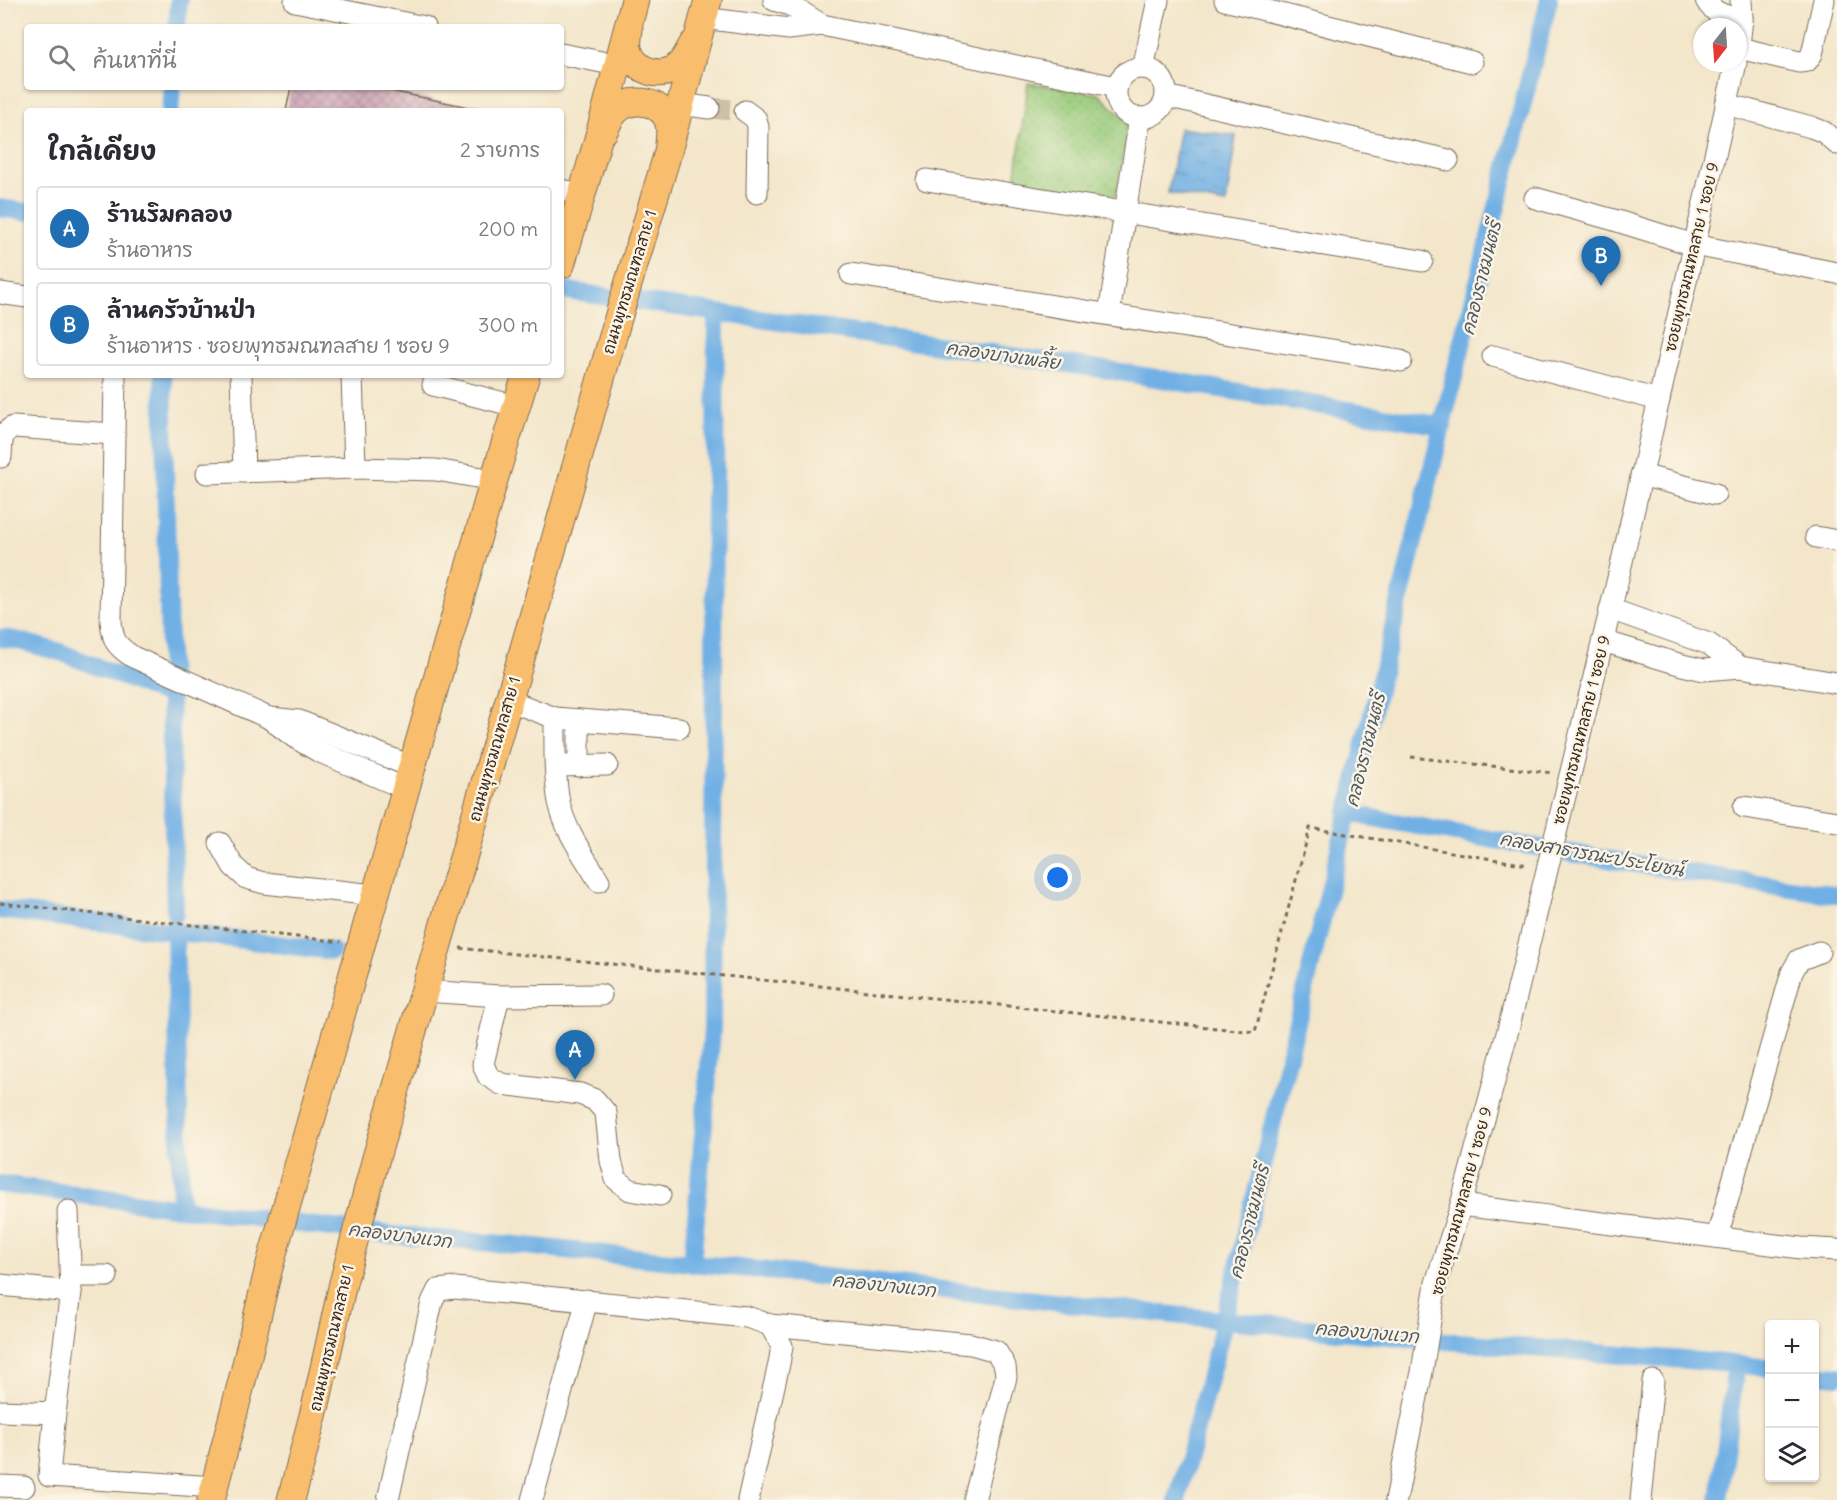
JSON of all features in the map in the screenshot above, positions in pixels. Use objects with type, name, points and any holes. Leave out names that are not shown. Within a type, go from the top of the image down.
[{"type":"main road","points":[[634,5],[628,50],[641,68],[651,72],[667,72],[680,64],[704,17]]},
{"type":"main road","points":[[597,142],[634,5]]},
{"type":"main road","name":"ถนนพุทธมณฑลสาย 1","points":[[291,1500],[316,1404],[343,1283],[376,1158],[634,262],[666,159],[704,17]]},
{"type":"main road","points":[[564,240],[570,197],[597,142],[618,110],[635,102],[658,107],[670,127],[666,159]]},
{"type":"main road","points":[[213,1493],[268,1271],[301,1153],[525,378]]},
{"type":"street","points":[[774,0],[789,5],[822,25]]},
{"type":"street","points":[[1143,68],[1158,0]]},
{"type":"street","points":[[1225,0],[1472,62]]},
{"type":"street","points":[[1706,0],[1712,9],[1720,14],[1741,10]]},
{"type":"street","points":[[1747,56],[1799,63],[1807,61],[1812,54],[1824,0]]},
{"type":"street","points":[[295,1],[410,24]]},
{"type":"street","points":[[704,17],[789,29],[822,25],[1116,87]]},
{"type":"street","points":[[564,55],[617,65]]},
{"type":"street","points":[[1134,68],[1143,68],[1153,70],[1161,77],[1167,96],[1158,112],[1149,117],[1140,118],[1131,116],[1119,105],[1116,87],[1126,72],[1134,68]]},
{"type":"street","name":"ซอยพุทธมณฑลสาย 1 ซอย 9","points":[[1396,1500],[1422,1372],[1436,1283],[1461,1205],[1509,1026],[1603,641],[1734,72]]},
{"type":"street","points":[[1167,96],[1448,160]]},
{"type":"street","points":[[681,104],[709,108]]},
{"type":"street","points":[[1726,104],[1811,127],[1824,132],[1837,144]]},
{"type":"street","points":[[745,111],[756,118],[758,127],[757,193]]},
{"type":"street","points":[[1109,314],[1140,118]]},
{"type":"street","points":[[927,180],[1422,261]]},
{"type":"street","points":[[1535,198],[1694,244],[1837,273]]},
{"type":"street","points":[[851,274],[1401,361]]},
{"type":"street","points":[[0,293],[24,297]]},
{"type":"street","points":[[1493,356],[1659,400]]},
{"type":"street","points":[[115,378],[111,621],[113,638],[120,648],[155,668],[269,718],[318,751],[409,778]]},
{"type":"street","points":[[241,378],[244,472]]},
{"type":"street","points":[[352,378],[355,468]]},
{"type":"street","points":[[433,385],[516,406]]},
{"type":"street","points":[[1,457],[2,439],[6,430],[13,427],[114,434]]},
{"type":"street","points":[[207,473],[355,468],[436,470],[494,480]]},
{"type":"street","points":[[1641,475],[1715,494]]},
{"type":"street","points":[[1816,537],[1837,541]]},
{"type":"street","points":[[1610,609],[1709,644],[1740,667]]},
{"type":"street","points":[[1603,641],[1704,670],[1740,667],[1837,683]]},
{"type":"street","points":[[508,700],[555,718],[679,729]]},
{"type":"street","points":[[555,718],[556,766],[560,802],[574,839],[599,881]]},
{"type":"street","points":[[579,720],[579,766]]},
{"type":"street","points":[[556,766],[607,765]]},
{"type":"street","points":[[1744,807],[1837,822]]},
{"type":"street","points":[[220,843],[233,866],[246,878],[264,883],[375,895]]},
{"type":"street","points":[[1717,1237],[1792,972],[1799,960],[1819,952]]},
{"type":"street","points":[[424,991],[499,996],[601,995]]},
{"type":"street","points":[[499,996],[483,1064],[488,1076],[501,1084],[580,1094],[596,1100],[606,1113],[611,1161],[616,1179],[630,1190],[660,1195]]},
{"type":"street","points":[[1461,1205],[1801,1248],[1837,1250]]},
{"type":"street","points":[[68,1211],[71,1284],[49,1476],[213,1493]]},
{"type":"street","points":[[0,1285],[71,1284],[107,1276]]},
{"type":"street","points":[[392,1499],[432,1302],[438,1290],[455,1288],[747,1317],[770,1325],[971,1344],[996,1351],[1005,1366],[1006,1377],[974,1500]]},
{"type":"street","points":[[532,1500],[587,1300]]},
{"type":"street","points":[[748,1500],[782,1346],[770,1325]]},
{"type":"street","points":[[1641,1500],[1653,1381]]},
{"type":"street","points":[[0,1411],[55,1413]]},
{"type":"street","points":[[0,1486],[24,1487]]},
{"type":"path","points":[[1411,757],[1570,775]]},
{"type":"path","points":[[437,946],[1255,1032],[1310,828],[1546,868]]},
{"type":"path","points":[[0,903],[361,945]]},
{"type":"green space","points":[[1028,83],[1099,94],[1128,123],[1116,196],[1015,181]]},
{"type":"water","points":[[1180,128],[1236,136],[1226,204],[1168,193]]},
{"type":"building","points":[[290,90],[386,90],[473,108],[287,108]]},
{"type":"waterway","points":[[177,24],[179,0]]},
{"type":"waterway","name":"คลองราชมนตรี","points":[[1177,1500],[1225,1319],[1453,381],[1549,0]]},
{"type":"waterway","points":[[170,108],[172,90]]},
{"type":"waterway","name":"คลองบางเพลี้ย","points":[[0,208],[24,212]]},
{"type":"waterway","name":"คลองบางเพลี้ย","points":[[564,290],[1108,370],[1443,426]]},
{"type":"waterway","points":[[692,1264],[712,1030],[716,313]]},
{"type":"waterway","points":[[163,378],[175,914]]},
{"type":"waterway","points":[[0,638],[60,652],[170,696]]},
{"type":"waterway","name":"คลองสาธารณะประโยชน์","points":[[1347,813],[1592,857],[1837,895]]},
{"type":"waterway","points":[[0,910],[332,951]]},
{"type":"waterway","points":[[175,932],[181,1207]]},
{"type":"waterway","name":"คลองบางแวก","points":[[0,1184],[392,1235],[516,1245],[1408,1338],[1765,1367]]},
{"type":"waterway","points":[[1719,1500],[1736,1364]]},
{"type":"waterway","name":"คลองบางแวก","points":[[1819,1374],[1837,1376]]},
{"type":"tunnel","points":[[709,108],[745,111]]},
{"type":"place","name":"ล้านครัวบ้านป่า","points":[[1601,286]]},
{"type":"place","name":"ร้านริมคลอง","points":[[575,1080]]}]
